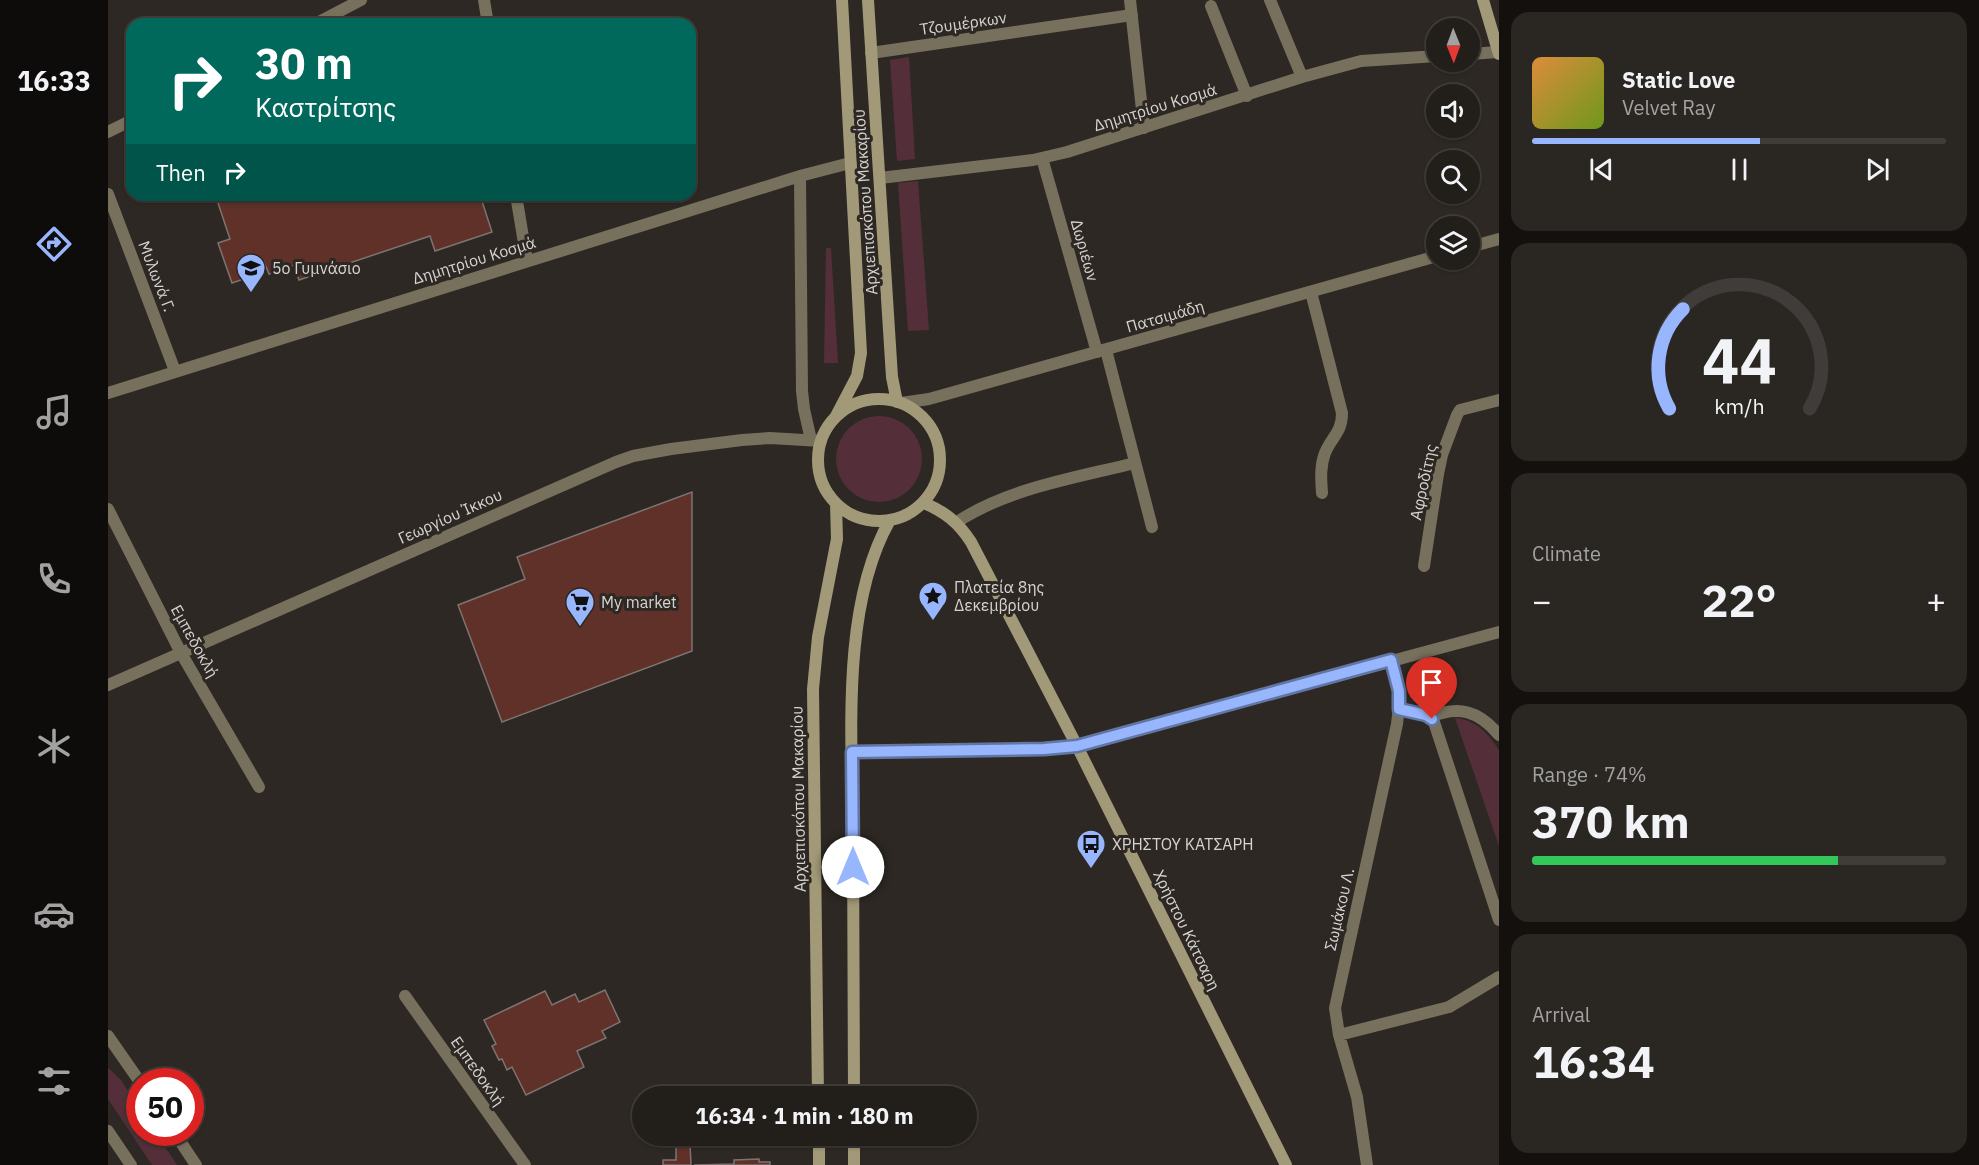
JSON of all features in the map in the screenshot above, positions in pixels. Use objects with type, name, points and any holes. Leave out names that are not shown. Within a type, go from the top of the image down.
[{"type":"main road","points":[[835,418],[857,376],[861,353],[861,319],[842,0]]},
{"type":"main road","name":"Αρχιεπισκόπου Μακαρίου","points":[[868,0],[892,377],[899,403]]},
{"type":"main road","points":[[1483,0],[1499,53]]},
{"type":"main road","points":[[886,399],[899,403],[912,408],[924,418],[933,431],[939,445],[941,461],[939,476],[924,503],[912,512],[890,520],[870,521],[855,517],[836,503],[826,492],[819,470],[816,441],[835,418],[857,403],[886,399]]},
{"type":"main road","name":"Αρχιεπισκόπου Μακαρίου","points":[[818,1086],[813,689],[818,637],[837,539],[836,503]]},
{"type":"main road","name":"Χρήστου Κάτσαρη","points":[[924,503],[957,522],[971,542],[1077,746],[1286,1165]]},
{"type":"main road","points":[[854,1086],[852,684],[859,621],[869,570],[890,520]]},
{"type":"main road","points":[[819,1146],[819,1165]]},
{"type":"main road","points":[[854,1146],[854,1165]]},
{"type":"street","points":[[326,18],[361,0]]},
{"type":"street","points":[[484,0],[487,18]]},
{"type":"street","points":[[1130,0],[1144,128]]},
{"type":"street","points":[[1270,0],[1302,78]]},
{"type":"street","points":[[1210,6],[1247,96]]},
{"type":"street","name":"Τζουμέρκων","points":[[871,53],[1132,15]]},
{"type":"street","points":[[1480,54],[1499,53]]},
{"type":"street","name":"Δημητρίου Κοσμά","points":[[880,178],[1033,160],[1361,61],[1426,57]]},
{"type":"street","points":[[108,132],[126,123]]},
{"type":"street","name":"Δωριέων","points":[[1042,158],[1135,463],[1152,527]]},
{"type":"street","name":"Δημητρίου Κοσμά","points":[[108,393],[800,176],[850,163]]},
{"type":"street","points":[[800,176],[802,391],[804,409],[816,441]]},
{"type":"street","name":"Μυλωνά Γ.","points":[[108,194],[175,371]]},
{"type":"street","points":[[517,201],[527,261]]},
{"type":"street","points":[[1480,244],[1499,239]]},
{"type":"street","name":"Πατσιμάδη","points":[[899,403],[929,399],[1426,259]]},
{"type":"street","points":[[1311,292],[1342,413],[1340,430],[1326,451],[1322,462],[1320,473],[1322,493]]},
{"type":"street","name":"Αφροδίτης","points":[[1424,566],[1442,455],[1457,415],[1460,410],[1499,400]]},
{"type":"street","name":"Γεωργίου Ίκκου","points":[[108,685],[633,456],[742,440],[770,438],[816,441]]},
{"type":"street","points":[[957,522],[994,502],[1025,491],[1135,463]]},
{"type":"street","name":"Εμπεδοκλή","points":[[108,508],[181,653],[259,787]]},
{"type":"street","points":[[852,752],[1044,749],[1077,746],[1499,632]]},
{"type":"street","name":"Σωμάκου Λ.","points":[[1367,1165],[1356,1096],[1335,1008],[1399,709],[1399,691],[1391,660]]},
{"type":"street","points":[[1399,709],[1430,717],[1447,711],[1472,713],[1487,721],[1499,735]]},
{"type":"street","points":[[1430,717],[1437,730],[1499,920]]},
{"type":"street","points":[[1340,1035],[1449,1007],[1499,977]]},
{"type":"street","name":"Εμπεδοκλή","points":[[405,996],[525,1165]]},
{"type":"street","points":[[108,1036],[130,1068]]},
{"type":"street","points":[[108,1131],[131,1165]]},
{"type":"street","points":[[183,1146],[196,1165]]},
{"type":"shaded area","points":[[909,57],[915,159],[897,161],[890,60]]},
{"type":"shaded area","points":[[918,181],[929,330],[908,331],[898,183]]},
{"type":"shaded area","points":[[826,248],[831,248],[838,363],[824,363]]},
{"type":"shaded area","points":[[879,416],[895,420],[909,429],[918,443],[922,459],[918,475],[909,489],[895,498],[879,502],[863,498],[849,489],[840,475],[836,459],[840,443],[849,429],[863,420]]},
{"type":"shaded area","points":[[1455,718],[1469,721],[1481,728],[1499,750],[1499,846]]},
{"type":"shaded area","points":[[108,1068],[126,1088],[126,1126],[108,1099]]},
{"type":"shaded area","points":[[139,1146],[165,1146],[177,1165],[152,1165]]},
{"type":"building","points":[[224,201],[482,201],[492,232],[435,251],[430,236],[299,280],[294,265],[269,274],[264,262],[254,265],[258,274],[232,283],[218,243],[230,239],[218,203]]},
{"type":"building","name":"My market","points":[[692,492],[692,651],[502,722],[458,605],[525,579],[517,557]]},
{"type":"building","points":[[605,990],[620,1022],[602,1031],[606,1038],[577,1051],[584,1067],[526,1095],[512,1067],[507,1070],[502,1059],[499,1060],[492,1046],[496,1044],[484,1020],[545,991],[552,1005],[575,994],[579,1002]]},
{"type":"building","points":[[676,1146],[690,1146],[691,1165],[663,1165],[663,1160],[676,1160]]},
{"type":"building","points":[[759,1159],[759,1162],[770,1162],[770,1165],[694,1165],[734,1164],[734,1160]]},
{"type":"place","name":"5ο Γυμνάσιο","points":[[251,294]]},
{"type":"place","name":"Πλατεία 8ης Δεκεμβρίου","points":[[933,622]]},
{"type":"place","name":"My market","points":[[580,628]]},
{"type":"place","name":"ΧΡΗΣΤΟΥ ΚΑΤΣΑΡΗ","points":[[1091,870]]},
{"type":"route","points":[[853,867],[852,752],[1044,749],[1077,746],[1391,660],[1399,691],[1399,709],[1426,715],[1432,719]]}]
